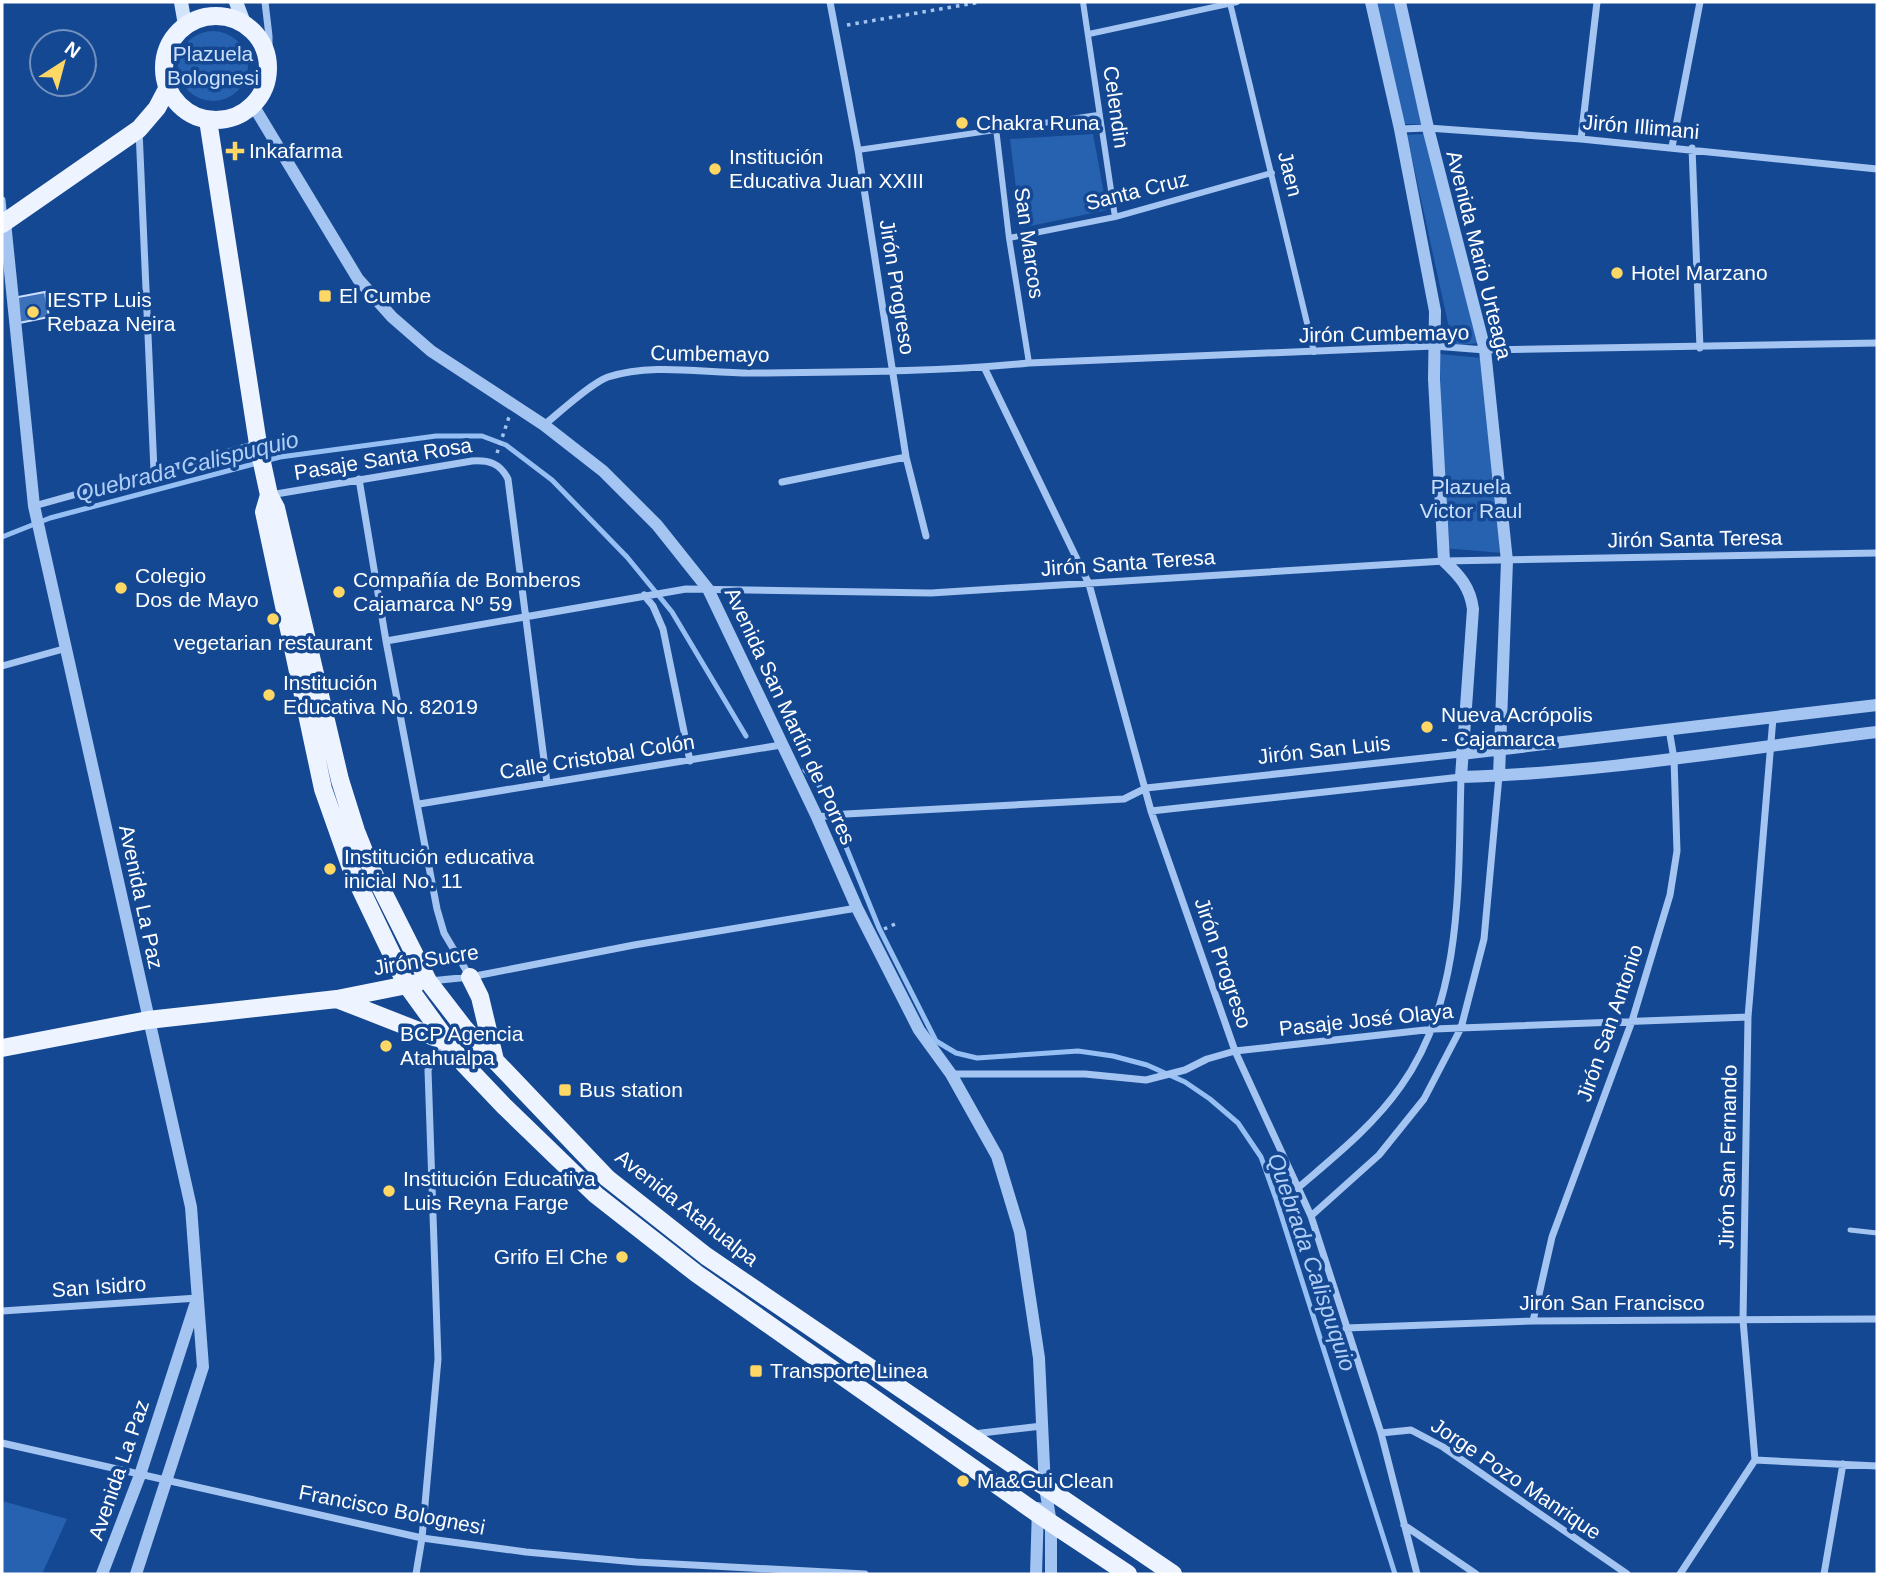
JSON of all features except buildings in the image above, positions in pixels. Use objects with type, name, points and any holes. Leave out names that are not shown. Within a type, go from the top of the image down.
[{"type":"main road","points":[[181,2],[185,24]]},
{"type":"main road","points":[[236,2],[244,23]]},
{"type":"main road","points":[[199,17],[232,17],[244,23],[258,37],[267,55],[266,85],[253,105],[228,119],[208,120],[186,111],[167,89],[163,71],[165,52],[173,36],[185,24],[199,17]]},
{"type":"main road","points":[[3,223],[139,129],[158,108],[167,89]]},
{"type":"main road","name":"Avenida Atahualpa","points":[[208,120],[259,446],[340,780],[370,866],[428,981],[464,1029],[617,1186],[706,1256],[1173,1574]]},
{"type":"main road","name":"Avenida Atahualpa","points":[[269,495],[264,512],[323,789],[352,871],[406,984],[447,1042],[504,1106],[596,1195],[697,1274],[1128,1574]]},
{"type":"main road","points":[[470,977],[480,996],[495,1060]]},
{"type":"main road","name":"Jirón Sucre","points":[[2,1048],[148,1020],[337,999],[428,981]]},
{"type":"main road","points":[[337,999],[447,1042]]},
{"type":"street","points":[[265,2],[269,36],[268,73]]},
{"type":"street","name":"Jirón Progreso","points":[[830,2],[858,150],[906,457],[926,536]]},
{"type":"street","name":"Celendin","points":[[1083,2],[1115,217]]},
{"type":"street","points":[[1299,1186],[1354,1139],[1401,1086],[1434,1028],[1453,941],[1458,882],[1461,754],[1473,609],[1471,595],[1465,583],[1444,561],[1434,346],[1435,311],[1401,129],[1371,2]]},
{"type":"street","name":"Avenida Mario Urteaga","points":[[1311,1216],[1379,1155],[1424,1099],[1461,1028],[1484,939],[1502,750],[1507,561],[1485,350],[1428,128],[1400,2]]},
{"type":"street","points":[[1581,139],[1597,2]]},
{"type":"street","points":[[1672,147],[1700,2]]},
{"type":"street","points":[[1089,34],[1233,3]]},
{"type":"street","name":"Jaen","points":[[1233,3],[1314,352]]},
{"type":"street","name":"Avenida San Martín de Porres","points":[[253,105],[358,279],[392,317],[431,351],[544,425],[604,471],[657,525],[708,589],[781,745],[821,816],[857,908],[919,1030],[951,1074],[997,1156],[1020,1232],[1039,1358],[1045,1488],[1044,1518],[1036,1574]]},
{"type":"street","points":[[858,150],[1098,115]]},
{"type":"street","name":"San Marcos","points":[[996,128],[1009,238],[1029,363]]},
{"type":"street","name":"Jirón Illimani","points":[[1401,129],[1428,128],[1692,148],[1877,169]]},
{"type":"street","points":[[139,129],[154,471]]},
{"type":"street","points":[[1692,148],[1700,348]]},
{"type":"street","name":"Santa Cruz","points":[[1009,238],[1115,217],[1272,173]]},
{"type":"street","points":[[2,200],[3,223]]},
{"type":"street","name":"Avenida La Paz","points":[[3,223],[34,508],[191,1207],[203,1367],[136,1574]]},
{"type":"street","name":"Jirón Cumbemayo","points":[[893,370],[1434,346],[1485,350],[1877,343]]},
{"type":"street","name":"Jirón Progreso","points":[[984,367],[1089,584],[1152,811],[1235,1051],[1311,1216],[1381,1433],[1417,1574]]},
{"type":"street","name":"Cumbemayo","points":[[544,425],[604,379],[627,372],[662,369],[754,373],[893,370]]},
{"type":"street","points":[[34,508],[154,471],[259,446]]},
{"type":"street","points":[[782,482],[906,457]]},
{"type":"street","name":"Pasaje Santa Rosa","points":[[269,495],[485,460],[501,468],[508,479],[525,618]]},
{"type":"street","points":[[359,479],[386,641],[441,921],[444,933],[470,977]]},
{"type":"street","name":"Jirón Santa Teresa","points":[[386,641],[670,590],[931,593],[1444,561],[1877,552]]},
{"type":"street","points":[[645,595],[663,629],[690,761]]},
{"type":"street","points":[[525,618],[547,783]]},
{"type":"street","points":[[2,666],[67,648]]},
{"type":"street","name":"Jirón San Luis","points":[[821,816],[1124,799],[1146,788],[1502,750],[1877,705]]},
{"type":"street","name":"Jirón San Fernando","points":[[1755,1460],[1743,1320],[1748,1017],[1773,718]]},
{"type":"street","name":"Jirón San Antonio","points":[[1533,1321],[1552,1237],[1632,1021],[1670,895],[1677,851],[1674,759],[1670,729]]},
{"type":"street","name":"Jirón San Luis","points":[[1152,811],[1461,777],[1499,776],[1674,759],[1877,732]]},
{"type":"street","name":"Calle Cristobal Colón","points":[[419,804],[781,745]]},
{"type":"street","name":"Jirón Sucre","points":[[428,981],[470,977],[634,945],[857,908]]},
{"type":"street","name":"Pasaje José Olaya","points":[[951,1074],[1085,1074],[1128,1080],[1156,1078],[1235,1051],[1434,1028],[1748,1017]]},
{"type":"street","points":[[416,1574],[422,1538],[438,1359],[428,1070],[434,1056],[464,1029]]},
{"type":"street","name":"Avenida La Paz","points":[[102,1574],[140,1475],[198,1298]]},
{"type":"street","name":"San Isidro","points":[[2,1311],[198,1298]]},
{"type":"street","name":"Jirón San Francisco","points":[[1346,1328],[1533,1321],[1877,1319]]},
{"type":"street","points":[[969,1434],[1042,1426]]},
{"type":"street","name":"Jorge Pozo Manrique","points":[[1381,1433],[1411,1430],[1443,1447],[1627,1574]]},
{"type":"street","name":"Francisco Bolognesi","points":[[2,1443],[422,1538],[609,1559],[739,1570],[866,1574]]},
{"type":"street","points":[[1680,1574],[1755,1460],[1877,1466]]},
{"type":"street","points":[[1824,1574],[1843,1464]]},
{"type":"street","name":"Avenida San Martín de Porres","points":[[1044,1518],[1051,1574]]},
{"type":"street","points":[[1403,1525],[1476,1574]]},
{"type":"lane","points":[[1850,1230],[1877,1233]]},
{"type":"path","points":[[835,27],[981,2]]},
{"type":"path","points":[[498,452],[508,424]]},
{"type":"path","points":[[880,932],[895,923]]},
{"type":"green space","points":[[1376,2],[1395,2],[1423,124],[1404,124]]},
{"type":"green space","name":"Plazuela Bolognesi","points":[[213,31],[238,41],[248,66],[238,91],[213,101],[188,91],[178,66],[188,41]]},
{"type":"green space","points":[[1093,134],[1107,210],[1021,228],[1010,139]]},
{"type":"green space","points":[[1424,134],[1478,343],[1453,346],[1407,135]]},
{"type":"green space","name":"Plazuela Victor Raul","points":[[1440,354],[1492,359],[1503,553],[1442,548]]},
{"type":"green space","points":[[2,1501],[67,1519],[42,1574],[2,1574]]},
{"type":"waterway","name":"Quebrada Calispuquio","points":[[2,537],[50,518],[280,457],[436,436],[482,436],[506,445],[552,480],[627,557],[672,612],[746,736]]},
{"type":"waterway","name":"Quebrada Calispuquio","points":[[805,770],[823,790],[879,928],[936,1041],[956,1053],[977,1058],[1078,1051],[1147,1065],[1185,1082],[1238,1123],[1261,1157],[1276,1199],[1395,1574]]},
{"type":"place","name":"Chakra Runa","points":[[962,123]]},
{"type":"place","name":"Inkafarma","points":[[235,151]]},
{"type":"place","name":"Institución Educativa Juan XXIII","points":[[715,169]]},
{"type":"place","name":"Hotel Marzano","points":[[1617,273]]},
{"type":"place","name":"El Cumbe","points":[[325,296]]},
{"type":"place","name":"IESTP Luis Rebaza Neira","points":[[33,312]]},
{"type":"place","name":"Colegio Dos de Mayo","points":[[121,588]]},
{"type":"place","name":"Compañía de Bomberos Cajamarca Nº 59","points":[[339,592]]},
{"type":"place","name":"vegetarian restaurant","points":[[273,619]]},
{"type":"place","name":"Institución Educativa No. 82019","points":[[269,695]]},
{"type":"place","name":"Nueva Acrópolis - Cajamarca","points":[[1427,727]]},
{"type":"place","name":"Institución educativa inicial No. 11","points":[[330,869]]},
{"type":"place","name":"BCP Agencia Atahualpa","points":[[386,1046]]},
{"type":"place","name":"Bus station","points":[[565,1090]]},
{"type":"place","name":"Institución Educativa Luis Reyna Farge","points":[[389,1191]]},
{"type":"place","name":"Grifo El Che","points":[[622,1257]]},
{"type":"place","name":"Transporte Linea","points":[[756,1371]]},
{"type":"place","name":"Ma&Gui Clean","points":[[963,1481]]}]
